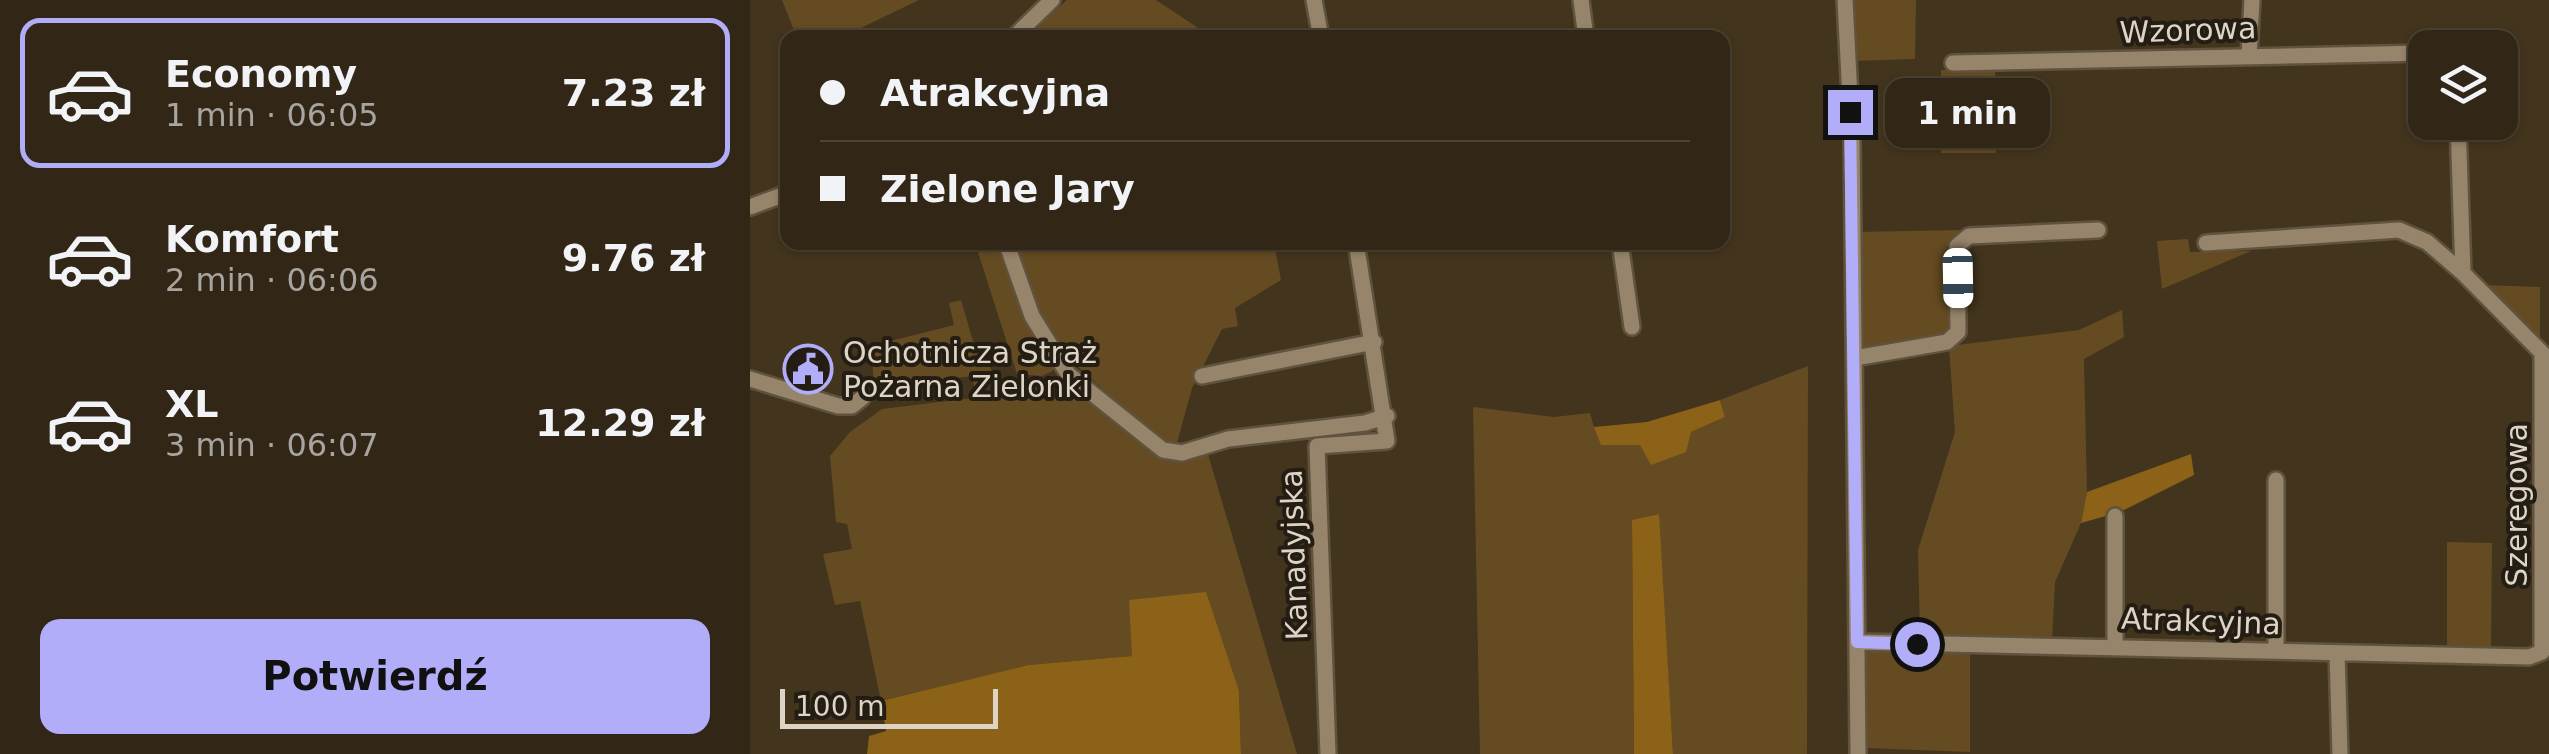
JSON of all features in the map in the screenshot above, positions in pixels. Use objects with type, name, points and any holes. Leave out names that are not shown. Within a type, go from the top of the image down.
[{"type":"street","points":[[1021,30],[1052,0]]},
{"type":"street","points":[[1314,0],[1320,30]]},
{"type":"street","points":[[1581,0],[1585,30]]},
{"type":"street","points":[[1846,0],[1855,358],[1858,754]]},
{"type":"street","points":[[2250,56],[2252,0]]},
{"type":"street","name":"Wzorowa","points":[[1953,63],[2408,53]]},
{"type":"street","points":[[2459,140],[2463,273]]},
{"type":"street","points":[[750,207],[780,196]]},
{"type":"street","points":[[1855,358],[1947,342],[1958,332],[1957,246],[1968,236],[2098,230]]},
{"type":"street","points":[[2206,243],[2399,230],[2427,242],[2463,273],[2546,359]]},
{"type":"street","points":[[1009,250],[1032,316],[1068,374],[1172,454],[1228,439],[1387,416],[1357,250]]},
{"type":"street","points":[[1621,250],[1632,327]]},
{"type":"street","points":[[1202,376],[1374,342]]},
{"type":"street","name":"Szeregowa","points":[[2546,359],[2546,653]]},
{"type":"street","points":[[750,379],[838,406],[852,406],[862,398]]},
{"type":"street","name":"Kanadyjska","points":[[1328,754],[1316,446],[1388,441],[1387,416]]},
{"type":"street","points":[[2276,480],[2276,651]]},
{"type":"street","points":[[2115,516],[2116,646]]},
{"type":"street","name":"Atrakcyjna","points":[[1857,642],[2337,653],[2546,653]]},
{"type":"street","points":[[2337,653],[2340,754]]},
{"type":"shaded area","points":[[782,0],[919,0],[857,30],[794,30]]},
{"type":"shaded area","points":[[1067,0],[1156,0],[1201,30],[1035,30]]},
{"type":"shaded area","points":[[1849,0],[1916,0],[1915,59],[1852,61]]},
{"type":"shaded area","points":[[1941,70],[1995,70],[1996,153],[1941,153]]},
{"type":"shaded area","points":[[1962,230],[1953,256],[1952,313],[1943,339],[1862,351],[1858,345],[1855,232]]},
{"type":"shaded area","points":[[2188,239],[2190,252],[2251,251],[2162,289],[2157,241]]},
{"type":"shaded area","points":[[977,250],[999,250],[1024,322],[1053,360],[1053,371],[1042,376],[1017,374]]},
{"type":"shaded area","points":[[1015,250],[1275,250],[1281,280],[1235,308],[1238,326],[1222,329],[1192,388],[1177,443],[1167,446],[1078,367],[1039,313]]},
{"type":"shaded area","points":[[2481,285],[2540,287],[2540,349]]},
{"type":"shaded area","points":[[961,300],[980,365],[989,362],[993,378],[985,386],[974,386],[972,376],[900,385],[900,396],[883,396],[874,385],[871,346],[954,325],[949,303]]},
{"type":"shaded area","points":[[2122,310],[2124,337],[2084,359],[2087,492],[2081,523],[2055,582],[2052,640],[1920,634],[1918,550],[1955,432],[1949,346],[2079,330]]},
{"type":"shaded area","points":[[1808,366],[1807,754],[1673,754],[1658,514],[1632,521],[1634,754],[1480,754],[1473,407],[1554,417],[1590,413],[1594,427],[1691,432],[1725,417],[1720,400]]},
{"type":"shaded area","points":[[1069,381],[1164,459],[1207,451],[1297,754],[1241,754],[1239,691],[1133,656],[1028,665],[881,701],[860,601],[835,605],[823,554],[852,549],[847,524],[836,522],[830,456],[850,432],[882,409],[998,395]]},
{"type":"shaded area","points":[[1720,400],[1725,417],[1691,432],[1686,452],[1651,465],[1640,445],[1601,445],[1594,427],[1647,422]]},
{"type":"shaded area","points":[[2191,454],[2194,475],[2120,512],[2081,523],[2087,492]]},
{"type":"shaded area","points":[[1659,514],[1673,754],[1634,754],[1632,520]]},
{"type":"shaded area","points":[[2447,542],[2492,543],[2491,651],[2447,651]]},
{"type":"shaded area","points":[[1206,592],[1239,691],[1241,754],[867,754],[869,736],[886,731],[881,701],[1028,665],[1132,656],[1129,600]]},
{"type":"shaded area","points":[[1864,647],[1970,649],[1970,752],[1864,748]]},
{"type":"place","name":"Ochotnicza Straż Pożarna Zielonki","points":[[808,369]]},
{"type":"route","points":[[1850,112],[1857,642],[1917,644]]}]
